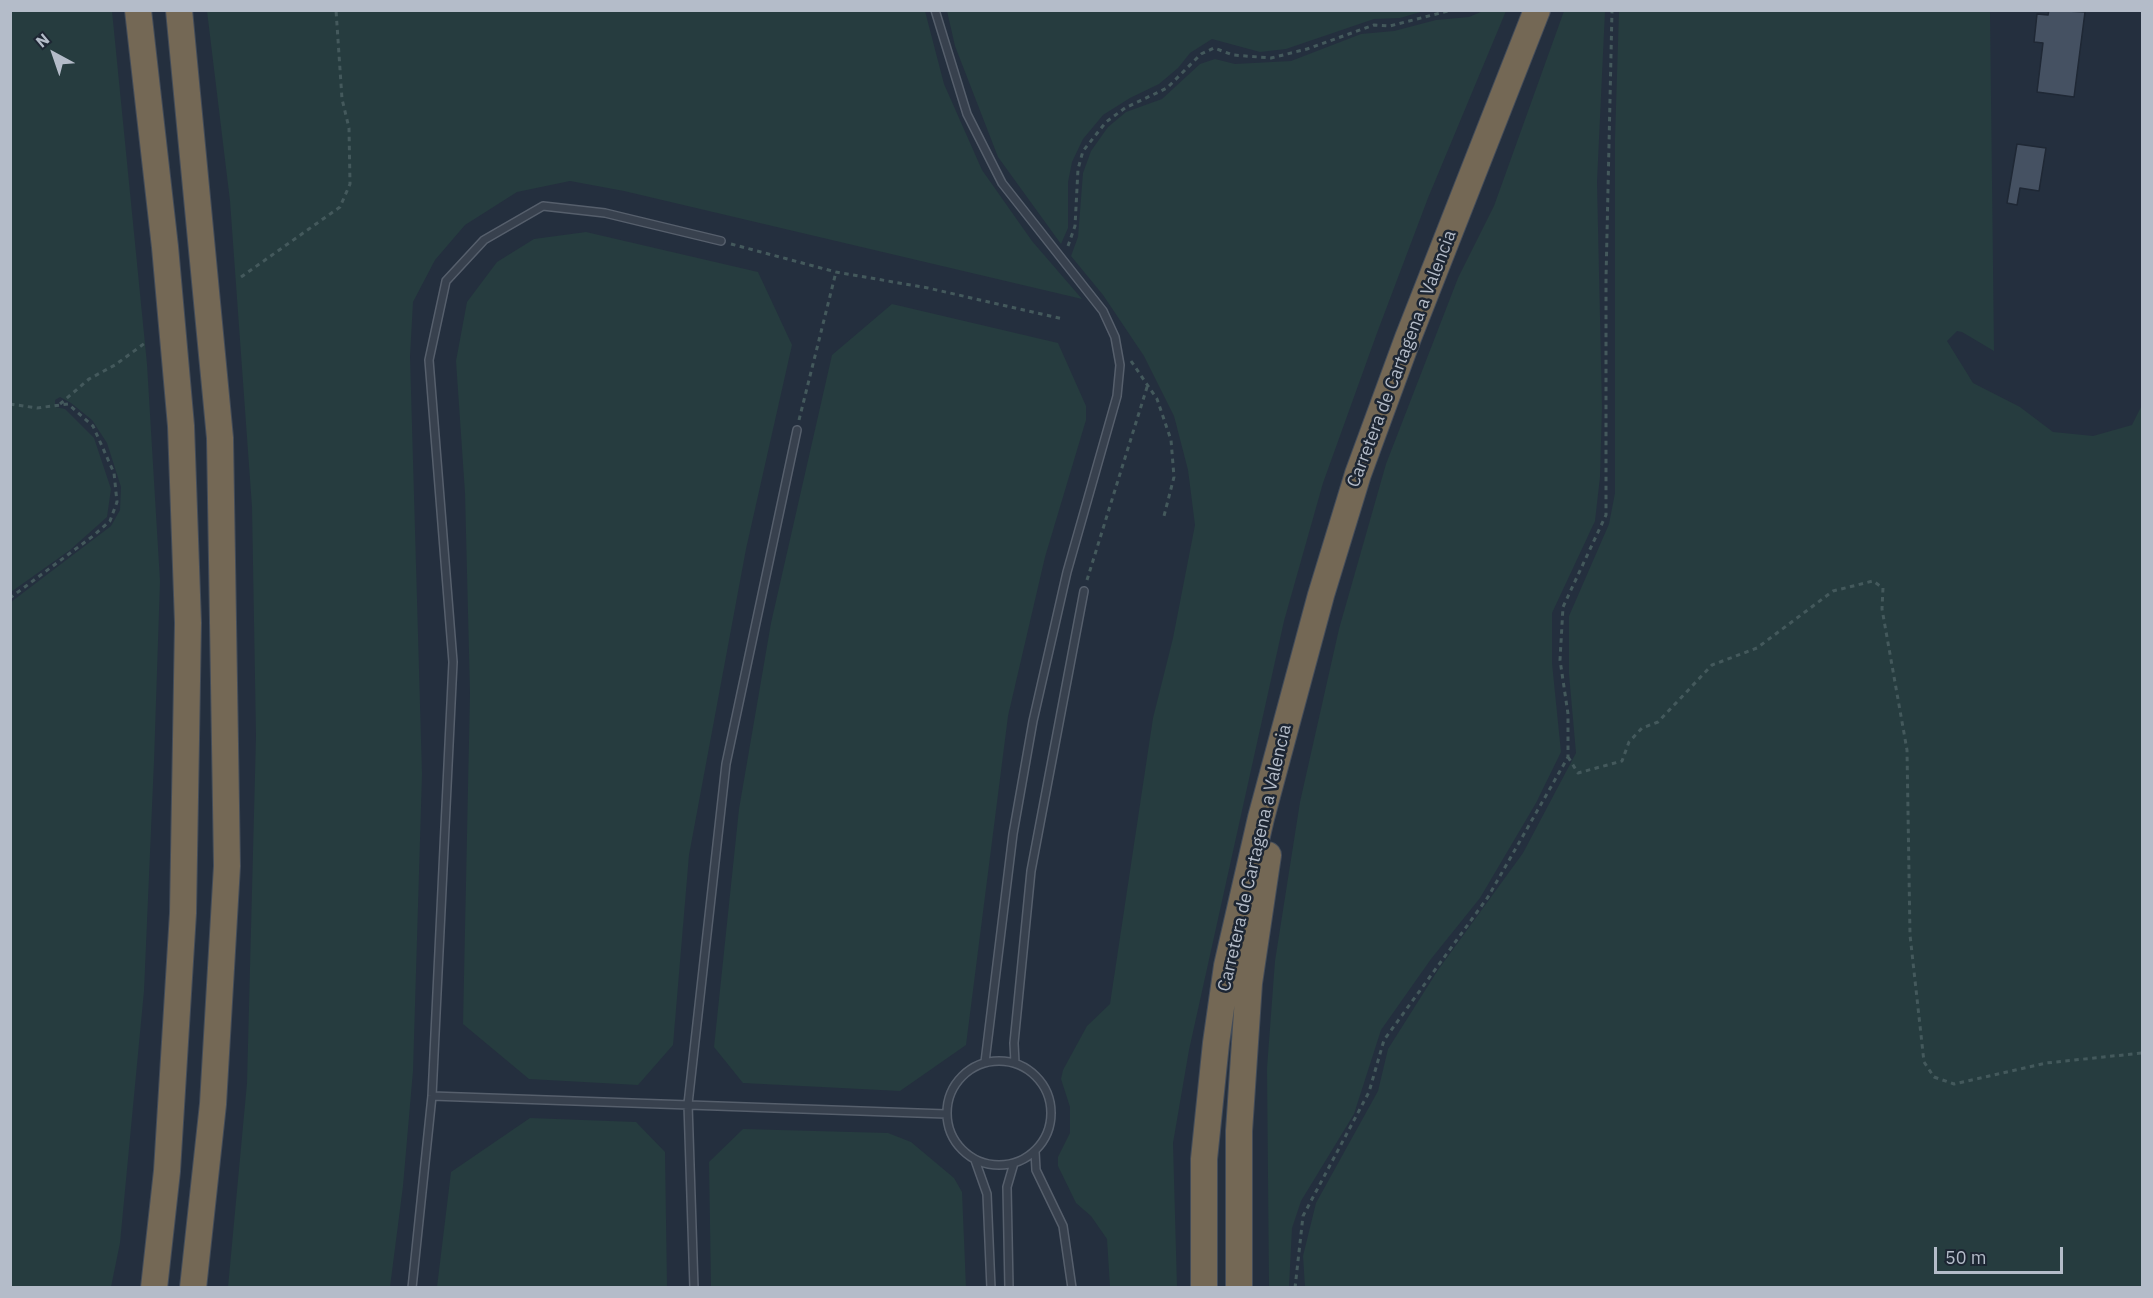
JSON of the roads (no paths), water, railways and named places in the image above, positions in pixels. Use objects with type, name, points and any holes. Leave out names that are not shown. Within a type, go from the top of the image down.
[{"type":"highway","points":[[138,10],[165,247],[181,426],[188,623],[183,913],[167,1171],[154,1287]]},
{"type":"highway","points":[[179,10],[220,438],[227,866],[213,1104],[193,1287]]},
{"type":"highway","name":"Carretera de Cartagena a Valencia","points":[[1204,1287],[1204,1159],[1225,977],[1261,818],[1338,532],[1407,338],[1537,10]]},
{"type":"highway","name":"Carretera de Cartagena a Valencia","points":[[1239,1287],[1239,1131],[1249,983],[1289,715]]},
{"type":"highway","points":[[210,1287],[223,1138],[213,1104]]},
{"type":"highway","points":[[137,1287],[150,1197],[167,1171]]},
{"type":"lane","points":[[935,10],[966,114],[1002,183],[1062,262],[1103,311],[1115,337],[1120,365],[1117,396],[1067,572],[1033,721],[1013,834],[985,1062]]},
{"type":"lane","points":[[412,1287],[432,1096],[453,662],[429,360],[446,281],[484,240],[543,206],[605,213],[721,241]]},
{"type":"lane","points":[[694,1287],[688,1104],[726,764],[797,430]]},
{"type":"lane","points":[[1015,1063],[1014,1043],[1031,871],[1084,591]]},
{"type":"lane","points":[[1003,1060],[1015,1063],[1036,1076],[1046,1090],[1051,1106],[1050,1122],[1045,1138],[1035,1151],[1014,1163],[988,1164],[975,1160],[963,1152],[954,1141],[946,1114],[949,1096],[957,1081],[970,1069],[985,1062],[1003,1060]]},
{"type":"lane","points":[[432,1096],[946,1114]]},
{"type":"lane","points":[[1035,1151],[1036,1170],[1063,1226],[1072,1287]]},
{"type":"lane","points":[[975,1160],[987,1194],[991,1287]]},
{"type":"lane","points":[[1009,1287],[1007,1187],[1014,1163]]}]
